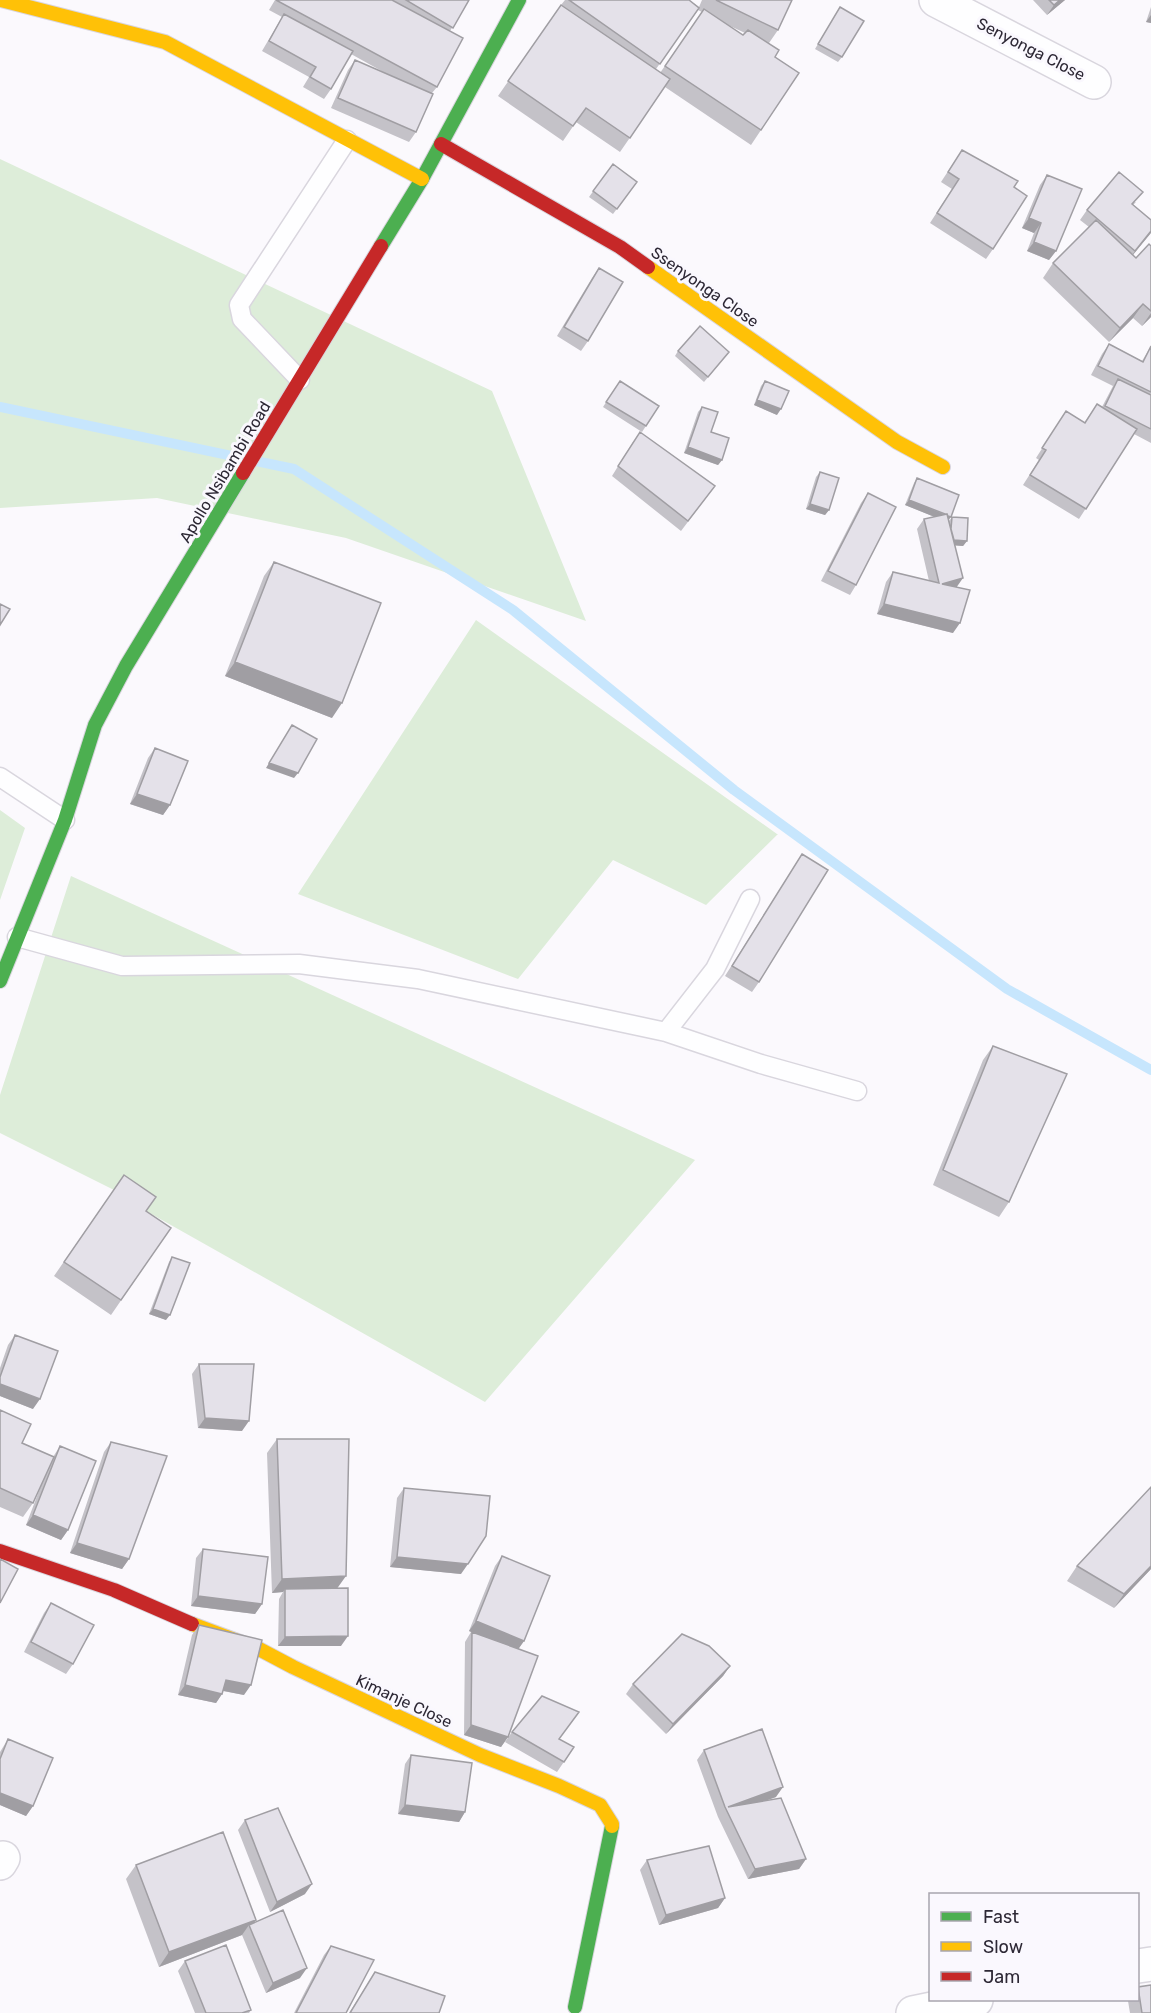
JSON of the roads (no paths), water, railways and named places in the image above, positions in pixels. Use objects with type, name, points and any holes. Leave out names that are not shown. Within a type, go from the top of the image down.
[{"type":"street","points":[[1,0],[165,42],[422,179]]},
{"type":"street","name":"Apollo Nsibambi Road","points":[[0,981],[65,820],[95,725],[126,666],[422,179],[519,0]]},
{"type":"street","name":"Senyonga Close","points":[[936,0],[1094,82]]},
{"type":"street","name":"Ssenyonga Close","points":[[441,144],[620,247],[897,442],[943,467]]},
{"type":"street","name":"Kimanje Close","points":[[0,1551],[114,1590],[170,1616],[259,1649],[480,1755],[600,1805],[612,1824],[575,2007]]},
{"type":"street","points":[[913,2013],[971,2001]]},
{"type":"lane","points":[[300,380],[242,319],[239,305],[347,140]]},
{"type":"lane","points":[[0,777],[65,820]]},
{"type":"lane","points":[[666,1032],[716,969],[750,899]]},
{"type":"lane","points":[[17,937],[122,966],[299,964],[418,979],[666,1032],[761,1064],[857,1091]]},
{"type":"waterway","points":[[0,407],[294,469],[513,610],[734,790],[1007,989],[1151,1070]]}]
